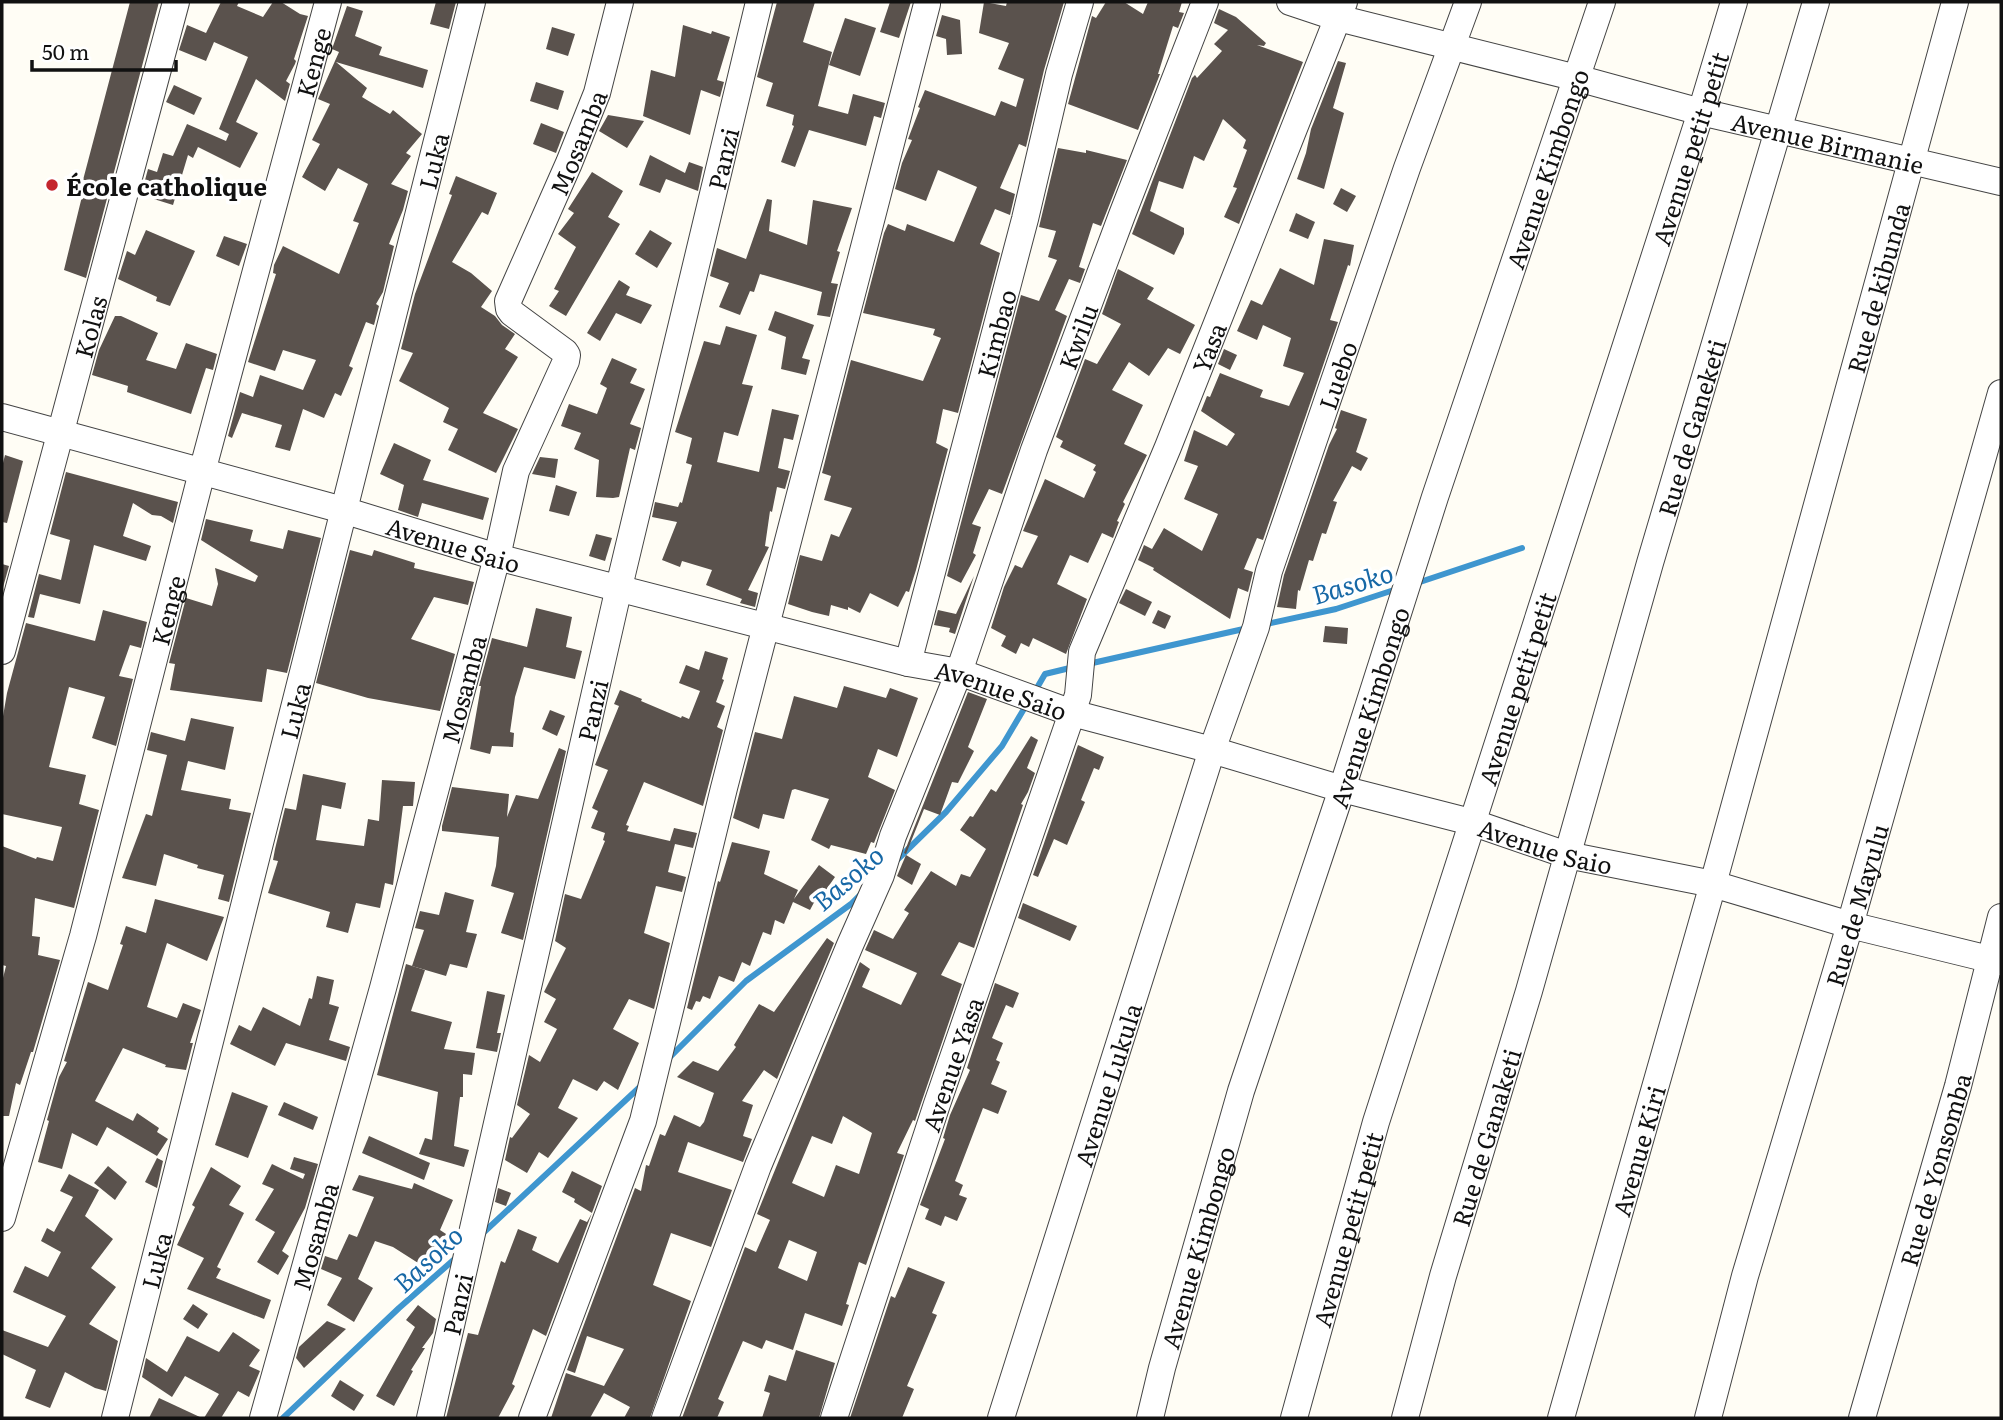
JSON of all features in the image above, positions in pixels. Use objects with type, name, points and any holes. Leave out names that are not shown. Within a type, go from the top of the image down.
[{"type":"street","name":"Kolas","points":[[2,651],[176,2]]},
{"type":"street","name":"Kenge","points":[[2,1218],[83,936],[202,472],[328,2]]},
{"type":"street","name":"Luka","points":[[115,1418],[472,2]]},
{"type":"street","name":"Mosamba","points":[[263,1418],[387,975],[498,557],[516,471],[567,355],[512,313],[508,301],[597,93],[620,2]]},
{"type":"street","name":"Panzi","points":[[430,1418],[618,587],[759,2]]},
{"type":"street","name":"Kimbao","points":[[908,663],[1025,219],[1059,74],[1080,2]]},
{"type":"street","name":"Kwilu","points":[[665,1418],[758,1166],[881,874],[893,836],[960,672],[1034,450],[1205,2]]},
{"type":"street","name":"Avenue Birmanie","points":[[1290,2],[1341,10],[1451,45],[1701,112],[2001,182]]},
{"type":"street","name":"Luebo","points":[[1212,750],[1256,626],[1269,571],[1468,2]]},
{"type":"street","name":"Avenue Kimbongo","points":[[1150,1418],[1241,1091],[1342,789],[1435,497],[1602,2]]},
{"type":"street","name":"Avenue petit petit","points":[[1294,1418],[1376,1122],[1734,2]]},
{"type":"street","name":"Rue de Ganeketi","points":[[1567,855],[1650,563],[1816,2]]},
{"type":"street","name":"Rue de kibunda","points":[[1713,884],[1955,2]]},
{"type":"street","points":[[532,1418],[643,1121],[694,908],[927,4]]},
{"type":"street","name":"Yasa","points":[[1075,704],[1082,652],[1168,447],[1341,10]]},
{"type":"street","name":"Rue de Mayulu","points":[[1708,1418],[1745,1276],[1850,925],[2001,393]]},
{"type":"street","name":"Avenue Saio","points":[[2,417],[343,510],[498,557],[908,663],[960,672],[1046,702],[1075,704],[1212,750],[1342,789],[1471,822],[1567,855],[1713,884],[1850,925],[1996,961]]},
{"type":"street","name":"Avenue Yasa","points":[[834,1418],[937,1104],[1075,704]]},
{"type":"street","name":"Avenue Lukula","points":[[1000,1418],[1212,750]]},
{"type":"street","name":"Rue de Ganaketi","points":[[1405,1418],[1443,1276],[1567,855]]},
{"type":"street","name":"Avenue Kiri","points":[[1561,1418],[1713,884]]},
{"type":"street","name":"Rue de Yonsomba","points":[[1862,1418],[1996,961],[2001,917]]},
{"type":"building","points":[[130,2],[159,2],[86,278],[64,270],[86,180],[83,180]]},
{"type":"building","points":[[221,2],[239,2],[237,6],[263,17],[273,2],[281,2],[308,16],[294,59],[295,64],[286,81],[290,84],[285,101],[256,79],[236,122],[258,133],[240,168],[198,147],[193,158],[188,155],[173,205],[141,195],[148,169],[157,172],[163,153],[173,156],[187,124],[226,141],[229,134],[219,129],[248,57],[214,42],[206,61],[179,50],[187,25],[206,33]]},
{"type":"building","points":[[436,2],[456,2],[449,29],[430,24]]},
{"type":"building","points":[[777,2],[815,2],[803,42],[832,52],[818,106],[848,114],[853,94],[885,103],[881,118],[874,116],[866,146],[809,130],[795,167],[781,162],[794,126],[794,115],[766,106],[773,83],[757,77]]},
{"type":"building","points":[[890,2],[911,2],[899,38],[880,32]]},
{"type":"building","points":[[984,2],[1006,6],[1007,2],[1064,2],[1044,70],[1026,147],[1019,144],[1000,188],[1015,194],[1010,215],[995,209],[980,244],[1000,253],[958,413],[943,409],[936,443],[948,449],[916,570],[909,592],[906,591],[898,607],[870,593],[860,613],[848,607],[848,610],[831,605],[829,616],[812,612],[788,604],[800,555],[822,561],[831,534],[839,537],[852,508],[824,500],[831,476],[822,473],[851,360],[923,381],[941,338],[933,335],[935,329],[863,313],[884,233],[888,224],[905,231],[907,224],[954,242],[977,187],[938,170],[926,201],[895,189],[912,140],[908,139],[920,108],[918,107],[925,90],[995,116],[1001,101],[1016,107],[1024,79],[998,69],[1009,43],[979,33]]},
{"type":"building","points":[[1106,2],[1124,2],[1143,14],[1148,2],[1182,2],[1179,12],[1184,13],[1178,28],[1173,26],[1160,74],[1138,130],[1068,104],[1092,16],[1096,18]]},
{"type":"building","points":[[347,6],[363,11],[355,36],[382,47],[379,55],[428,70],[423,88],[336,62],[367,88],[362,97],[390,114],[393,110],[422,134],[406,153],[411,156],[391,184],[408,191],[389,244],[394,246],[383,292],[376,304],[379,306],[374,325],[366,322],[349,366],[353,368],[341,396],[335,393],[324,418],[303,409],[290,451],[275,447],[282,425],[242,413],[232,438],[228,436],[240,392],[253,397],[260,375],[303,390],[316,360],[283,350],[275,371],[248,362],[276,274],[273,273],[274,265],[283,246],[339,274],[359,223],[353,221],[368,184],[338,168],[325,191],[302,177],[320,144],[312,140],[330,104],[318,99],[339,52],[332,49]]},
{"type":"building","points":[[1219,9],[1236,17],[1266,43],[1264,46],[1257,45],[1303,62],[1239,224],[1224,217],[1237,188],[1233,187],[1247,150],[1243,148],[1246,140],[1223,119],[1204,161],[1194,156],[1183,189],[1159,181],[1150,211],[1184,228],[1174,255],[1132,234],[1192,78],[1195,75],[1197,78],[1222,51],[1214,44],[1228,30],[1214,23]]},
{"type":"building","points":[[942,15],[960,20],[962,54],[947,55],[946,39],[936,36]]},
{"type":"building","points":[[845,18],[876,28],[860,76],[829,65]]},
{"type":"building","points":[[683,25],[730,37],[717,80],[724,82],[720,97],[701,90],[690,135],[643,116],[651,70],[675,77]]},
{"type":"building","points":[[552,27],[575,34],[568,56],[546,49]]},
{"type":"building","points":[[1338,61],[1346,63],[1333,108],[1344,113],[1324,189],[1297,179],[1311,129]]},
{"type":"building","points":[[536,82],[564,91],[558,110],[530,101]]},
{"type":"building","points":[[174,85],[202,98],[194,115],[166,102]]},
{"type":"building","points":[[608,115],[644,121],[627,148],[599,131]]},
{"type":"building","points":[[541,123],[564,132],[556,153],[533,144]]},
{"type":"building","points":[[1058,148],[1086,153],[1086,150],[1127,160],[1101,226],[1093,223],[1079,267],[1085,269],[1080,283],[1069,279],[1055,310],[1067,316],[1002,494],[989,489],[972,524],[981,527],[973,553],[976,555],[961,583],[947,576],[1021,295],[1039,301],[1057,260],[1048,257],[1056,231],[1039,227]]},
{"type":"building","points":[[650,155],[685,173],[689,162],[703,167],[698,191],[666,179],[660,193],[639,185]]},
{"type":"building","points":[[592,172],[623,191],[608,217],[620,224],[566,316],[549,306],[559,291],[554,289],[576,247],[558,234],[574,213],[568,209]]},
{"type":"building","points":[[456,176],[497,193],[488,215],[482,212],[452,262],[471,273],[492,291],[481,307],[515,334],[505,349],[518,357],[483,413],[518,429],[496,473],[448,450],[458,429],[443,422],[449,408],[399,381],[413,353],[401,349],[415,294],[452,195],[449,194]]},
{"type":"building","points":[[1341,188],[1356,196],[1347,212],[1333,204]]},
{"type":"building","points":[[767,199],[772,200],[769,231],[807,245],[813,200],[852,208],[837,251],[840,252],[831,283],[838,284],[830,317],[817,315],[822,292],[760,274],[754,292],[750,291],[740,315],[719,307],[729,283],[710,276],[717,248],[746,259]]},
{"type":"building","points":[[1296,213],[1315,222],[1308,239],[1289,231]]},
{"type":"building","points":[[146,230],[195,251],[170,306],[118,279],[127,251],[135,255]]},
{"type":"building","points":[[650,230],[672,243],[657,268],[635,254]]},
{"type":"building","points":[[224,236],[247,244],[239,266],[216,256]]},
{"type":"building","points":[[1324,239],[1354,245],[1350,266],[1348,265],[1330,320],[1338,322],[1263,540],[1257,538],[1244,569],[1253,572],[1248,592],[1238,588],[1230,619],[1138,560],[1144,545],[1152,549],[1164,528],[1202,551],[1218,514],[1184,499],[1198,466],[1184,461],[1194,430],[1227,446],[1235,434],[1201,411],[1220,373],[1263,390],[1260,397],[1289,406],[1304,373],[1283,366],[1291,338],[1263,325],[1257,340],[1237,331],[1251,300],[1262,305],[1280,268],[1314,285]]},
{"type":"building","points":[[1118,269],[1154,288],[1147,299],[1195,325],[1180,354],[1168,348],[1149,376],[1129,362],[1112,390],[1143,405],[1124,444],[1147,455],[1123,502],[1125,504],[1113,538],[1102,533],[1088,563],[1070,555],[1057,584],[1087,599],[1066,654],[1033,638],[1029,647],[1021,643],[1016,654],[1001,646],[1006,636],[991,628],[1004,587],[1015,565],[1022,568],[1038,536],[1023,531],[1045,479],[1084,498],[1096,472],[1093,470],[1096,465],[1060,447],[1063,441],[1056,437],[1085,359],[1097,364],[1121,324],[1102,314]]},
{"type":"building","points":[[619,280],[630,287],[626,295],[652,305],[641,324],[616,313],[600,341],[587,333]]},
{"type":"building","points":[[775,311],[814,325],[802,358],[810,360],[806,375],[781,369],[786,337],[768,330]]},
{"type":"building","points":[[115,316],[121,316],[158,333],[146,360],[176,369],[186,343],[217,354],[213,370],[206,368],[191,414],[127,392],[128,386],[92,375],[99,350]]},
{"type":"building","points":[[726,326],[757,335],[742,384],[753,386],[738,436],[724,432],[717,462],[759,472],[772,409],[799,415],[793,440],[784,438],[778,468],[790,471],[785,489],[777,487],[772,512],[770,511],[765,546],[769,547],[748,590],[758,593],[755,607],[740,603],[742,599],[706,585],[712,570],[682,561],[680,567],[662,560],[677,522],[652,517],[655,502],[678,507],[680,502],[682,503],[692,465],[686,463],[692,438],[675,432],[704,341],[720,345]]},
{"type":"building","points":[[1224,349],[1237,355],[1230,370],[1218,364]]},
{"type":"building","points":[[612,358],[637,369],[630,383],[645,389],[630,424],[641,428],[635,450],[630,448],[619,497],[613,498],[596,497],[599,460],[574,449],[581,433],[561,426],[569,404],[597,414],[607,388],[600,384]]},
{"type":"building","points":[[1341,410],[1367,419],[1356,452],[1368,458],[1361,471],[1352,466],[1333,501],[1337,502],[1326,534],[1322,533],[1313,561],[1309,560],[1300,591],[1298,590],[1296,609],[1277,607],[1284,575],[1337,429],[1335,428]]},
{"type":"building","points":[[394,443],[431,460],[423,480],[489,498],[483,520],[422,503],[418,517],[398,510],[404,485],[380,474]]},
{"type":"building","points":[[5,455],[23,461],[7,523],[2,522],[2,467]]},
{"type":"building","points":[[540,457],[558,459],[555,478],[532,474]]},
{"type":"building","points":[[66,472],[178,502],[173,523],[161,516],[152,515],[133,503],[123,536],[151,546],[146,561],[94,545],[80,604],[40,594],[34,618],[28,617],[39,574],[61,580],[70,540],[50,534]]},
{"type":"building","points":[[556,485],[577,492],[569,516],[549,511]]},
{"type":"building","points":[[206,519],[253,530],[250,541],[283,549],[288,530],[321,538],[287,673],[267,669],[262,702],[170,690],[175,664],[169,663],[186,598],[212,606],[218,584],[215,568],[255,582],[258,576],[201,540]]},
{"type":"building","points":[[596,534],[612,538],[605,561],[589,556]]},
{"type":"building","points":[[350,550],[372,556],[374,550],[415,563],[414,568],[474,582],[468,605],[434,597],[411,639],[455,654],[440,711],[368,698],[316,683]]},
{"type":"building","points":[[2,564],[9,566],[2,591]]},
{"type":"building","points":[[974,576],[955,634],[949,632],[950,628],[934,625],[938,610],[956,614]]},
{"type":"building","points":[[1126,589],[1152,602],[1145,616],[1119,603]]},
{"type":"building","points":[[536,608],[572,617],[566,647],[582,651],[575,679],[524,667],[515,697],[510,732],[514,733],[513,747],[492,746],[490,754],[470,749],[479,686],[492,638],[527,647]]},
{"type":"building","points":[[103,610],[147,622],[141,648],[130,645],[119,676],[133,679],[116,746],[92,738],[105,697],[69,687],[49,767],[86,775],[79,804],[99,810],[74,908],[35,898],[32,936],[40,937],[38,955],[60,960],[33,1052],[20,1085],[16,1083],[9,1116],[2,1116],[2,982],[6,966],[2,965],[2,846],[36,859],[37,857],[53,861],[62,827],[2,814],[2,722],[7,693],[26,623],[95,641]]},
{"type":"building","points":[[1158,610],[1171,616],[1165,629],[1152,623]]},
{"type":"building","points":[[1325,626],[1348,628],[1347,644],[1323,642]]},
{"type":"building","points":[[705,651],[728,658],[716,702],[725,706],[717,727],[723,730],[703,806],[644,782],[626,825],[629,826],[627,831],[670,841],[674,828],[697,833],[693,848],[675,844],[668,872],[686,877],[682,892],[656,886],[644,933],[670,943],[654,1009],[629,999],[613,1029],[639,1043],[618,1090],[604,1081],[597,1091],[573,1079],[558,1108],[578,1118],[548,1158],[539,1152],[527,1173],[505,1160],[510,1137],[512,1138],[530,1114],[517,1105],[529,1055],[540,1062],[557,1029],[544,1022],[556,999],[544,992],[566,948],[555,941],[565,894],[581,899],[605,841],[605,833],[591,828],[598,811],[592,808],[608,770],[595,765],[619,706],[614,704],[620,690],[681,718],[682,716],[689,719],[700,691],[679,683],[686,665],[699,670]]},
{"type":"building","points":[[844,686],[886,698],[890,688],[918,698],[897,757],[878,749],[868,777],[895,790],[874,843],[871,842],[866,854],[831,845],[829,849],[811,840],[829,799],[795,789],[792,790],[784,819],[763,814],[759,829],[733,818],[755,732],[782,739],[794,696],[837,708]]},
{"type":"building","points":[[968,692],[987,699],[968,747],[974,751],[958,783],[952,782],[940,815],[924,809],[906,854],[904,853]]},
{"type":"building","points":[[550,710],[565,716],[557,736],[542,729]]},
{"type":"building","points":[[191,718],[234,727],[225,770],[188,761],[181,790],[231,799],[229,809],[251,813],[229,902],[218,899],[224,875],[197,868],[198,865],[164,854],[156,886],[122,878],[146,814],[152,816],[167,755],[147,750],[151,732],[185,741]]},
{"type":"building","points":[[1031,736],[1038,740],[1027,768],[1035,773],[1021,804],[1023,805],[974,948],[959,942],[941,975],[962,984],[915,1121],[913,1120],[897,1153],[904,1155],[866,1265],[859,1262],[842,1326],[805,1313],[793,1350],[766,1340],[762,1349],[743,1341],[718,1399],[724,1402],[717,1418],[682,1418],[745,1247],[756,1252],[770,1220],[757,1214],[860,962],[870,969],[862,987],[901,1005],[917,973],[865,950],[874,930],[893,939],[909,913],[904,910],[931,871],[956,886],[961,874],[970,877],[986,849],[960,830],[970,816],[973,817],[991,789],[996,792]],"holes":[[[843,1116],[872,1133],[859,1174],[836,1165],[824,1197],[792,1183],[812,1136],[832,1144]],[[789,1240],[817,1252],[807,1281],[778,1268]]]},
{"type":"building","points":[[1078,745],[1104,757],[1099,770],[1094,768],[1081,800],[1085,802],[1067,845],[1054,839],[1038,877],[1033,875]]},
{"type":"building","points":[[559,748],[566,751],[523,940],[501,933],[514,893],[491,886],[499,837],[442,831],[442,826],[452,787],[509,794],[507,817],[516,795],[538,799]]},
{"type":"building","points":[[303,774],[346,783],[341,809],[322,805],[316,840],[364,846],[368,819],[379,821],[382,780],[415,782],[413,806],[403,806],[393,885],[385,883],[380,908],[356,903],[348,933],[326,927],[330,912],[268,893],[278,861],[273,860],[285,808],[296,810]]},
{"type":"building","points":[[732,842],[770,851],[764,874],[798,890],[794,899],[819,865],[835,877],[821,897],[818,895],[810,910],[793,902],[784,924],[775,920],[771,935],[763,932],[750,966],[742,962],[734,982],[719,976],[710,999],[703,996],[700,1002],[696,1001],[692,1010],[687,1008],[718,881],[720,882]]},
{"type":"building","points":[[906,855],[921,864],[912,885],[897,876]]},
{"type":"building","points":[[445,892],[474,900],[466,932],[477,934],[467,968],[450,964],[446,976],[412,966],[424,930],[415,928],[420,911],[439,915]]},
{"type":"building","points":[[155,899],[224,917],[207,961],[167,943],[147,1007],[177,1018],[183,1003],[201,1010],[190,1043],[193,1043],[186,1070],[165,1067],[166,1065],[123,1048],[95,1101],[133,1121],[137,1113],[159,1128],[157,1132],[168,1139],[157,1156],[107,1127],[97,1146],[72,1133],[62,1169],[38,1162],[49,1121],[47,1120],[59,1077],[67,1062],[64,1061],[88,982],[108,990],[123,945],[120,944],[126,926],[146,933]]},
{"type":"building","points":[[1023,903],[1077,926],[1070,941],[1018,918]]},
{"type":"building","points":[[827,938],[834,943],[777,1079],[764,1070],[742,1101],[753,1105],[743,1136],[752,1139],[743,1162],[688,1142],[678,1172],[732,1190],[711,1247],[671,1233],[653,1285],[691,1301],[650,1418],[624,1418],[630,1407],[604,1393],[590,1418],[551,1418],[566,1373],[604,1386],[624,1349],[587,1336],[575,1373],[567,1370],[635,1188],[641,1191],[646,1165],[649,1166],[660,1134],[665,1136],[674,1115],[700,1127],[704,1122],[714,1093],[677,1077],[693,1061],[718,1071],[736,1047],[734,1045],[759,1004],[774,1012]]},
{"type":"building","points":[[406,964],[425,970],[411,1011],[452,1022],[444,1049],[475,1053],[472,1075],[463,1074],[463,1097],[460,1097],[454,1146],[469,1150],[464,1167],[419,1154],[425,1138],[432,1140],[438,1092],[377,1075]]},
{"type":"building","points":[[317,976],[334,980],[329,1004],[339,1007],[329,1040],[350,1047],[346,1061],[286,1043],[275,1066],[230,1044],[239,1025],[251,1031],[263,1007],[300,1026],[309,998],[312,999]]},
{"type":"building","points":[[995,983],[1019,993],[1013,1008],[1006,1005],[992,1038],[1003,1043],[996,1060],[1000,1062],[991,1084],[1007,1091],[998,1114],[983,1108],[955,1181],[963,1185],[959,1195],[967,1198],[957,1221],[945,1216],[941,1226],[925,1219],[929,1209],[920,1205],[945,1139],[943,1138],[950,1115],[970,1070],[967,1068]]},
{"type":"building","points":[[487,991],[505,995],[497,1033],[501,1033],[497,1052],[476,1048]]},
{"type":"building","points":[[232,1092],[268,1106],[248,1158],[215,1145]]},
{"type":"building","points":[[284,1102],[318,1117],[313,1130],[278,1115]]},
{"type":"building","points":[[369,1136],[430,1163],[424,1180],[362,1153]]},
{"type":"building","points":[[294,1157],[318,1164],[305,1208],[282,1251],[289,1256],[278,1275],[257,1262],[275,1232],[255,1220],[274,1189],[262,1184],[272,1164],[303,1179],[305,1174],[290,1169]]},
{"type":"building","points":[[157,1158],[163,1161],[157,1188],[145,1182]]},
{"type":"building","points":[[108,1166],[127,1182],[115,1200],[94,1183]]},
{"type":"building","points":[[211,1167],[241,1186],[229,1205],[244,1213],[217,1267],[221,1269],[216,1278],[271,1300],[264,1319],[187,1289],[204,1258],[177,1245],[195,1207],[192,1205]]},
{"type":"building","points":[[572,1171],[602,1186],[592,1213],[562,1192]]},
{"type":"building","points":[[69,1174],[99,1190],[85,1216],[113,1239],[91,1268],[116,1287],[89,1324],[118,1341],[106,1391],[65,1372],[50,1408],[25,1398],[36,1370],[2,1354],[2,1330],[48,1347],[66,1316],[13,1292],[25,1266],[48,1277],[61,1252],[41,1241],[47,1228],[54,1232],[73,1197],[60,1191]]},
{"type":"building","points":[[359,1175],[412,1189],[414,1183],[453,1200],[440,1230],[446,1234],[426,1268],[393,1247],[375,1241],[358,1279],[373,1288],[354,1322],[327,1305],[342,1278],[321,1269],[325,1256],[337,1260],[349,1234],[357,1237],[374,1197],[352,1190]]},
{"type":"building","points":[[498,1188],[511,1193],[506,1206],[495,1202]]},
{"type":"building","points":[[592,1213],[546,1336],[533,1329],[512,1384],[515,1386],[498,1418],[446,1418],[468,1333],[478,1335],[501,1261],[505,1263],[518,1229],[537,1237],[532,1250],[558,1263],[580,1219],[587,1222]]},
{"type":"building","points":[[908,1267],[945,1282],[932,1313],[937,1315],[907,1386],[914,1389],[902,1418],[850,1418],[891,1296],[895,1298]]},
{"type":"building","points":[[193,1304],[208,1314],[198,1329],[183,1319]]},
{"type":"building","points":[[418,1305],[436,1319],[433,1333],[422,1348],[425,1348],[394,1406],[376,1396],[415,1327],[406,1320]]},
{"type":"building","points":[[327,1321],[346,1329],[304,1368],[296,1358],[299,1347]]},
{"type":"building","points":[[233,1332],[260,1350],[249,1366],[260,1371],[249,1397],[238,1391],[221,1418],[204,1418],[219,1394],[185,1376],[172,1397],[142,1377],[146,1358],[167,1372],[187,1336],[219,1352]]},
{"type":"building","points":[[796,1350],[835,1363],[819,1418],[762,1418],[770,1393],[764,1391],[769,1375],[786,1381]]},
{"type":"building","points":[[340,1380],[364,1395],[354,1411],[331,1396]]},
{"type":"building","points":[[159,1398],[202,1418],[149,1418]]},
{"type":"waterway","name":"Basoko","points":[[1414,584],[1522,548]]},
{"type":"waterway","name":"Basoko","points":[[1262,625],[1336,609],[1397,589]]},
{"type":"waterway","name":"Basoko","points":[[1088,664],[1248,628]]},
{"type":"waterway","name":"Basoko","points":[[1034,693],[1045,674],[1074,667]]},
{"type":"waterway","name":"Basoko","points":[[897,860],[946,812],[1002,746],[1028,702]]},
{"type":"waterway","name":"Basoko","points":[[668,1059],[746,981],[861,894]]},
{"type":"waterway","name":"Basoko","points":[[482,1234],[643,1084]]},
{"type":"waterway","name":"Basoko","points":[[283,1418],[458,1256]]},
{"type":"place","name":"École catholique","points":[[52,185]]}]
